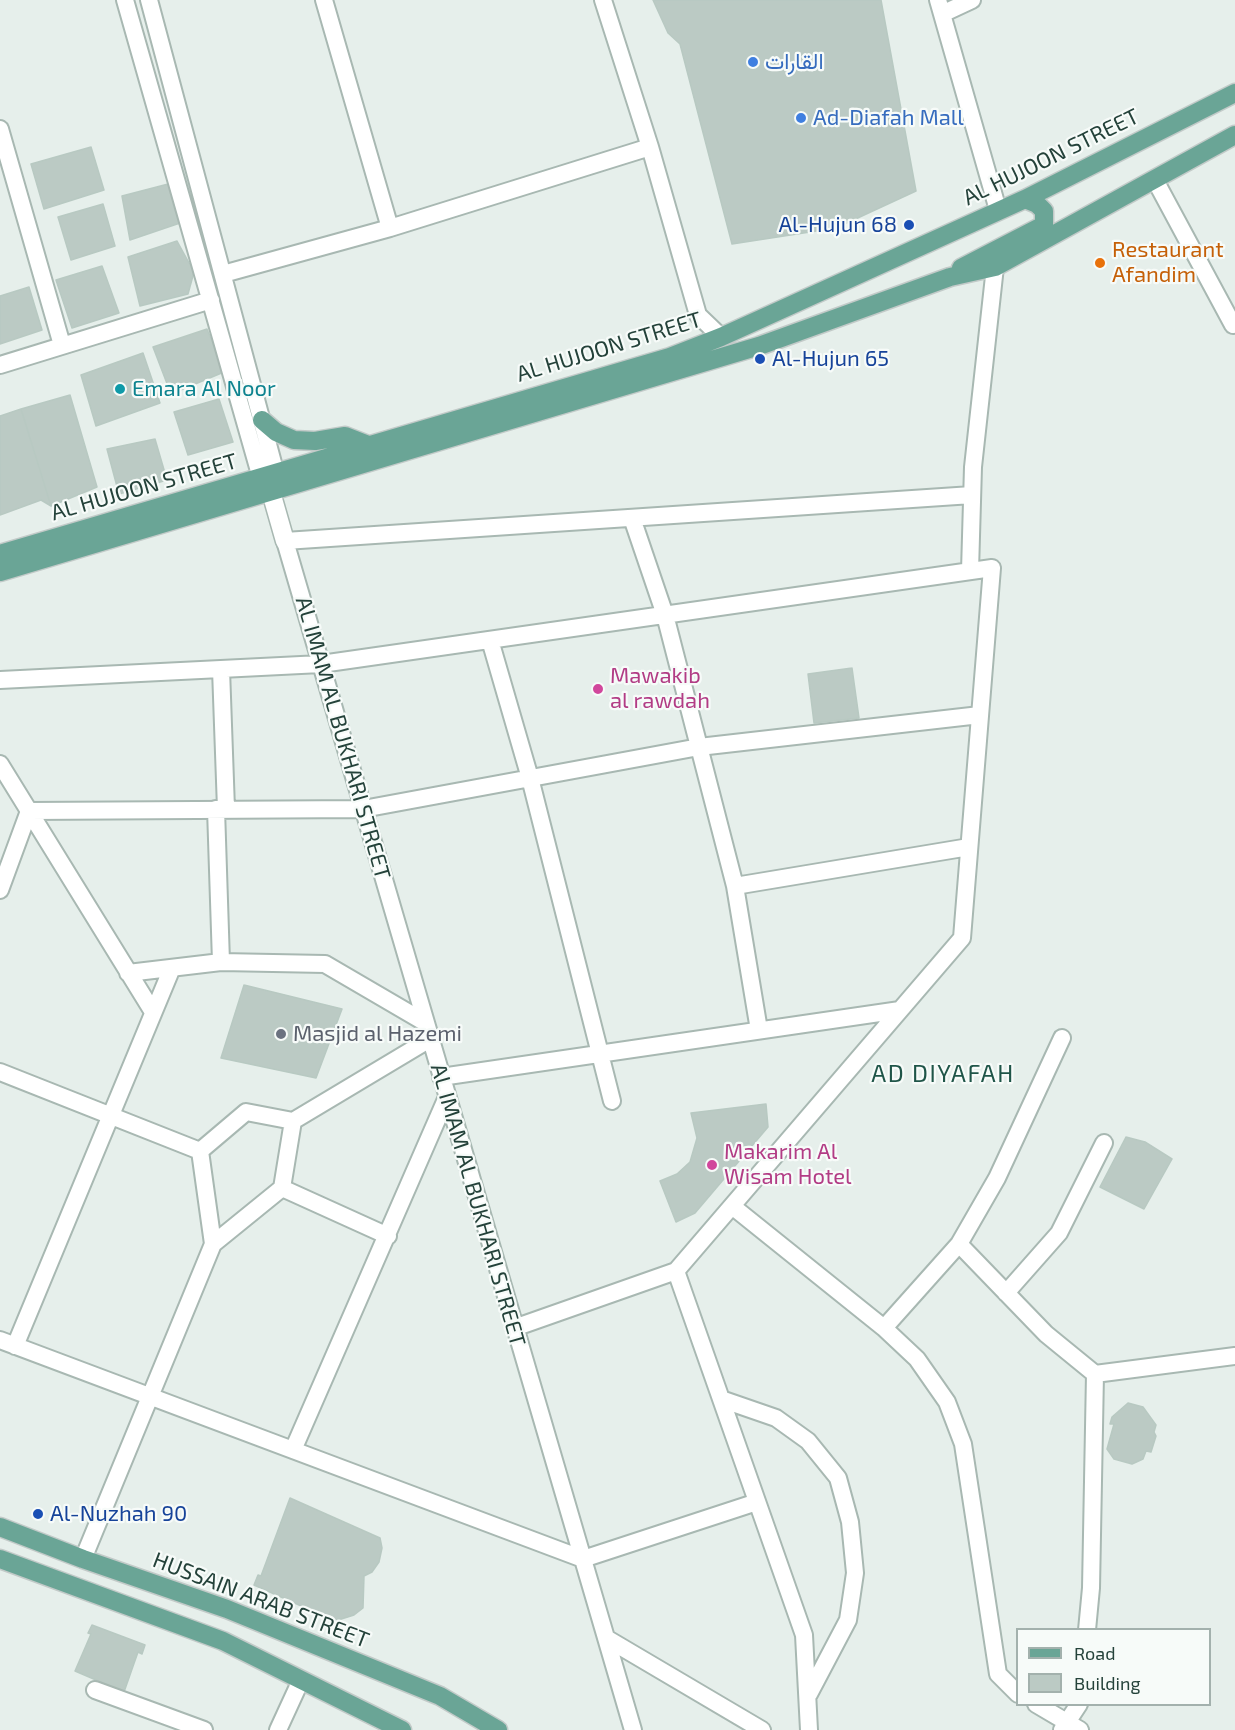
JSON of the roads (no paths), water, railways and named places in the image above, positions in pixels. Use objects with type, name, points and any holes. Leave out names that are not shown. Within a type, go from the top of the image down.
[{"type":"main road","name":"AL HUJOON STREET","points":[[0,572],[368,445],[670,357],[721,337],[1025,199],[1235,93]]},
{"type":"main road","name":"AL HUJOON STREET","points":[[0,554],[759,346],[950,277],[995,267],[1235,135]]},
{"type":"main road","points":[[950,277],[967,264],[1027,236],[1044,225],[1044,211],[1037,204],[1025,199]]},
{"type":"main road","points":[[262,420],[276,432],[294,440],[315,441],[345,436],[368,445]]},
{"type":"main road","name":"HUSSAIN ARAB STREET","points":[[0,1527],[83,1559],[227,1609],[440,1696],[498,1730]]},
{"type":"main road","points":[[0,1559],[223,1641],[402,1730]]},
{"type":"street","points":[[124,0],[211,300],[269,481],[285,541],[972,495]]},
{"type":"street","points":[[149,0],[262,420],[269,481]]},
{"type":"street","points":[[324,0],[390,228]]},
{"type":"street","points":[[603,0],[650,147],[698,315],[721,337]]},
{"type":"street","points":[[972,0],[940,7],[998,210]]},
{"type":"street","points":[[0,129],[62,345]]},
{"type":"street","points":[[222,274],[390,228],[650,147]]},
{"type":"street","points":[[1155,180],[1233,325]]},
{"type":"street","points":[[970,571],[975,446],[995,267]]},
{"type":"street","points":[[0,365],[211,300]]},
{"type":"street","points":[[632,518],[665,615],[735,886],[759,1030]]},
{"type":"street","name":"AL IMAM AL BUKHARI STREET","points":[[285,541],[633,1730]]},
{"type":"street","points":[[0,680],[321,664],[992,568],[962,938],[676,1271],[514,1328]]},
{"type":"street","points":[[490,640],[530,778],[612,1101]]},
{"type":"street","points":[[221,962],[222,669]]},
{"type":"street","points":[[29,811],[363,809],[699,747],[980,715]]},
{"type":"street","points":[[0,764],[153,1012]]},
{"type":"street","points":[[0,890],[29,811]]},
{"type":"street","points":[[735,886],[969,847]]},
{"type":"street","points":[[129,973],[221,962],[325,964],[428,1031],[293,1121],[246,1112],[200,1151]]},
{"type":"street","points":[[172,968],[110,1116],[8,1343],[583,1558],[757,1502]]},
{"type":"street","points":[[441,1077],[900,1010]]},
{"type":"street","points":[[884,1328],[959,1244],[997,1178],[1062,1038]]},
{"type":"street","points":[[0,1072],[200,1151]]},
{"type":"street","points":[[293,1450],[447,1097]]},
{"type":"street","points":[[83,1559],[152,1397],[213,1244],[282,1188],[293,1121]]},
{"type":"street","points":[[1006,1293],[1059,1233],[1104,1143]]},
{"type":"street","points":[[200,1151],[213,1244]]},
{"type":"street","points":[[282,1188],[388,1236]]},
{"type":"street","points":[[732,1206],[884,1328],[917,1359],[947,1401],[963,1444],[998,1674],[1016,1693]]},
{"type":"street","points":[[959,1244],[1046,1334],[1095,1374],[1235,1356]]},
{"type":"street","points":[[676,1271],[804,1635],[809,1695],[809,1730]]},
{"type":"street","points":[[1087,1628],[1091,1588],[1095,1374]]},
{"type":"street","points":[[721,1399],[776,1418],[808,1441],[838,1478],[850,1522],[855,1573],[848,1620],[809,1695]]},
{"type":"street","points":[[606,1638],[762,1730]]},
{"type":"street","points":[[278,1730],[301,1680]]},
{"type":"street","points":[[95,1690],[204,1730]]},
{"type":"street","points":[[1039,1706],[1070,1727],[1078,1706]]},
{"type":"place","name":"القارات","points":[[753,62]]},
{"type":"place","name":"Ad-Diafah Mall","points":[[801,118]]},
{"type":"place","name":"Al-Hujun 68","points":[[909,225]]},
{"type":"place","name":"Restaurant Afandim","points":[[1100,263]]},
{"type":"place","name":"Al-Hujun 65","points":[[760,359]]},
{"type":"place","name":"Emara Al Noor","points":[[120,389]]},
{"type":"place","name":"Mawakib al rawdah","points":[[598,689]]},
{"type":"place","name":"Masjid al Hazemi","points":[[281,1034]]},
{"type":"place","name":"Makarim Al Wisam Hotel","points":[[712,1165]]},
{"type":"place","name":"Al-Nuzhah 90","points":[[38,1514]]},
{"type":"district","name":"AD DIYAFAH","points":[[943,1074]]}]
